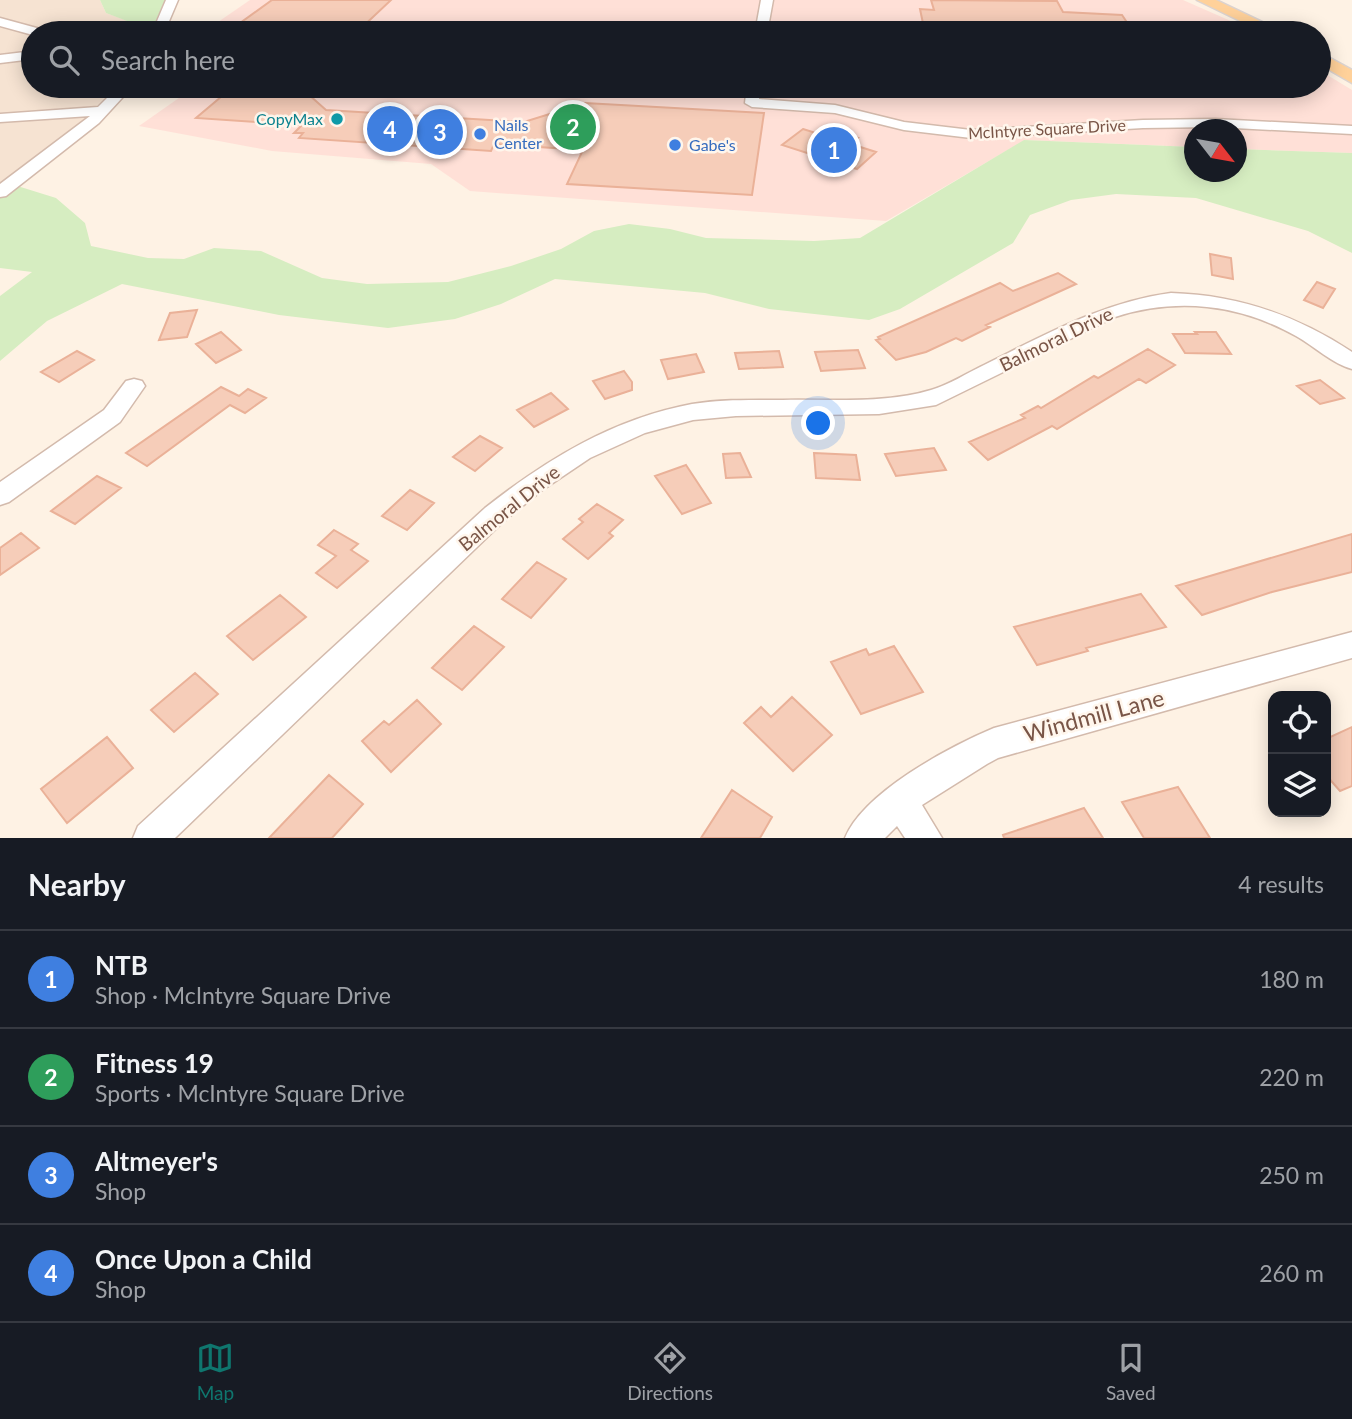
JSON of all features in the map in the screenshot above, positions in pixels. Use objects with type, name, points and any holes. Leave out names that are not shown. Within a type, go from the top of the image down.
[{"type":"main road","points":[[1204,0],[1250,21]]},
{"type":"main road","points":[[1331,65],[1352,78]]},
{"type":"street","points":[[163,21],[172,0]]},
{"type":"street","points":[[763,21],[767,0]]},
{"type":"street","points":[[0,22],[21,28]]},
{"type":"street","points":[[0,59],[21,56]]},
{"type":"street","points":[[0,192],[76,135],[114,98]]},
{"type":"street","name":"McIntyre Square Drive","points":[[753,98],[752,103],[835,109],[891,124],[942,132],[994,134],[1143,124],[1184,125]]},
{"type":"street","points":[[0,118],[101,111]]},
{"type":"street","name":"McIntyre Square Drive","points":[[1247,125],[1352,131]]},
{"type":"street","points":[[1247,133],[1352,139]]},
{"type":"street","name":"Balmoral Drive","points":[[150,838],[494,515],[559,466],[582,452],[638,427],[676,415],[710,410],[879,406],[936,397],[1108,313],[1129,304],[1156,298],[1200,299],[1250,310],[1302,331],[1352,362]]},
{"type":"street","points":[[0,495],[112,416],[134,386]]},
{"type":"street","name":"Windmill Lane","points":[[862,838],[900,802],[964,758],[994,744],[1352,645]]},
{"type":"street","points":[[900,802],[925,838]]},
{"type":"shaded area","points":[[0,0],[100,0],[106,13],[128,21],[21,21],[21,98],[104,98],[82,121],[0,184]]},
{"type":"shaded area","points":[[250,0],[1183,0],[1231,21],[219,21]]},
{"type":"shaded area","points":[[1331,77],[1352,90],[1352,153],[1247,149],[1247,119],[1184,119],[1184,147],[1025,140],[886,221],[470,191],[431,164],[272,151],[139,126],[179,98],[1331,98]]},
{"type":"green space","points":[[100,0],[165,0],[156,21],[127,21],[106,13]]},
{"type":"green space","points":[[1024,140],[1184,147],[1184,182],[1247,182],[1247,149],[1352,153],[1352,253],[1308,231],[1196,198],[1116,194],[1071,200],[1030,215],[1013,243],[900,309],[869,320],[769,309],[705,293],[555,279],[501,304],[455,319],[388,328],[279,315],[122,284],[47,321],[0,361],[0,296],[32,272],[0,268],[0,192],[11,184],[56,198],[85,223],[91,246],[148,258],[184,259],[214,248],[261,251],[322,278],[367,284],[448,282],[511,266],[561,249],[594,231],[629,224],[670,229],[706,238],[814,241],[860,238]]},
{"type":"building","points":[[272,0],[391,0],[369,21],[243,21]]},
{"type":"building","points":[[931,0],[1057,1],[1063,12],[1122,15],[1126,21],[922,21],[920,9],[934,10]]},
{"type":"building","points":[[220,98],[312,98],[326,110],[524,122],[585,103],[764,113],[752,195],[567,184],[583,150],[494,144],[491,151],[299,138],[303,133],[294,133],[302,125],[196,118]]},
{"type":"building","points":[[803,129],[825,136],[832,130],[858,138],[851,144],[876,152],[857,169],[782,145]]},
{"type":"building","points":[[1210,254],[1231,258],[1233,279],[1212,275]]},
{"type":"building","points":[[1058,273],[1076,284],[986,325],[990,327],[962,341],[956,338],[926,352],[896,360],[876,340],[1000,283],[1013,291]]},
{"type":"building","points":[[1317,282],[1335,289],[1323,308],[1304,300]]},
{"type":"building","points":[[197,310],[187,337],[159,340],[170,313]]},
{"type":"building","points":[[221,332],[241,350],[216,363],[196,344]]},
{"type":"building","points":[[1195,332],[1216,332],[1231,354],[1185,353],[1173,334],[1197,334]]},
{"type":"building","points":[[1148,349],[1175,365],[1146,383],[1139,379],[1057,429],[1052,426],[988,460],[969,442],[1025,418],[1021,415],[1038,406],[1041,408],[1094,376],[1098,378]]},
{"type":"building","points":[[858,350],[865,368],[821,371],[815,352]]},
{"type":"building","points":[[77,351],[94,360],[59,382],[41,372]]},
{"type":"building","points":[[779,351],[783,367],[739,369],[735,353]]},
{"type":"building","points":[[696,354],[704,372],[668,379],[661,360]]},
{"type":"building","points":[[624,371],[632,382],[632,390],[605,399],[593,381]]},
{"type":"building","points":[[1320,380],[1344,398],[1320,404],[1297,386]]},
{"type":"building","points":[[221,387],[239,396],[248,389],[266,398],[245,413],[230,405],[147,466],[126,453]]},
{"type":"building","points":[[551,393],[568,409],[534,427],[517,410]]},
{"type":"building","points":[[480,436],[502,448],[475,471],[453,457]]},
{"type":"building","points":[[934,448],[946,470],[896,476],[885,454]]},
{"type":"building","points":[[740,453],[751,477],[726,478],[723,454]]},
{"type":"building","points":[[814,453],[856,455],[860,480],[816,478]]},
{"type":"building","points":[[686,465],[711,503],[682,514],[655,476]]},
{"type":"building","points":[[97,476],[121,488],[75,524],[51,511]]},
{"type":"building","points":[[410,490],[434,503],[407,530],[382,516]]},
{"type":"building","points":[[597,504],[623,520],[609,533],[613,536],[588,559],[563,539],[583,522],[579,519]]},
{"type":"building","points":[[334,530],[358,544],[351,550],[368,561],[337,588],[316,573],[336,556],[318,545]]},
{"type":"building","points":[[21,533],[39,548],[0,575],[0,548]]},
{"type":"building","points":[[1352,534],[1352,572],[1272,592],[1202,615],[1176,586]]},
{"type":"building","points":[[537,562],[566,579],[531,618],[502,599]]},
{"type":"building","points":[[1141,594],[1166,627],[1086,648],[1088,651],[1037,665],[1014,627]]},
{"type":"building","points":[[280,595],[306,617],[253,660],[227,636]]},
{"type":"building","points":[[474,626],[504,647],[462,690],[432,668]]},
{"type":"building","points":[[894,646],[923,692],[861,714],[831,662],[866,649],[869,655]]},
{"type":"building","points":[[195,673],[218,694],[174,732],[151,710]]},
{"type":"building","points":[[792,697],[832,735],[793,771],[744,723],[761,707],[771,717]]},
{"type":"building","points":[[417,700],[441,724],[391,772],[362,741],[384,721],[389,725]]},
{"type":"building","points":[[1352,727],[1352,786],[1340,791],[1331,781],[1331,737]]},
{"type":"building","points":[[107,737],[133,768],[67,823],[41,789]]},
{"type":"building","points":[[329,775],[363,804],[332,838],[269,838]]},
{"type":"building","points":[[1178,787],[1210,838],[1144,838],[1122,802]]},
{"type":"building","points":[[732,790],[772,817],[760,838],[701,838]]},
{"type":"building","points":[[1084,808],[1103,838],[1004,838],[1003,835]]},
{"type":"place","name":"CopyMax","points":[[337,119]]},
{"type":"place","name":"Fitness 19","points":[[573,127]]},
{"type":"place","name":"Once Upon a Child","points":[[390,129]]},
{"type":"place","name":"Altmeyer's","points":[[440,132]]},
{"type":"place","name":"Nails Center","points":[[480,134]]},
{"type":"place","name":"Gabe's","points":[[675,145]]},
{"type":"place","name":"NTB","points":[[834,150]]}]
